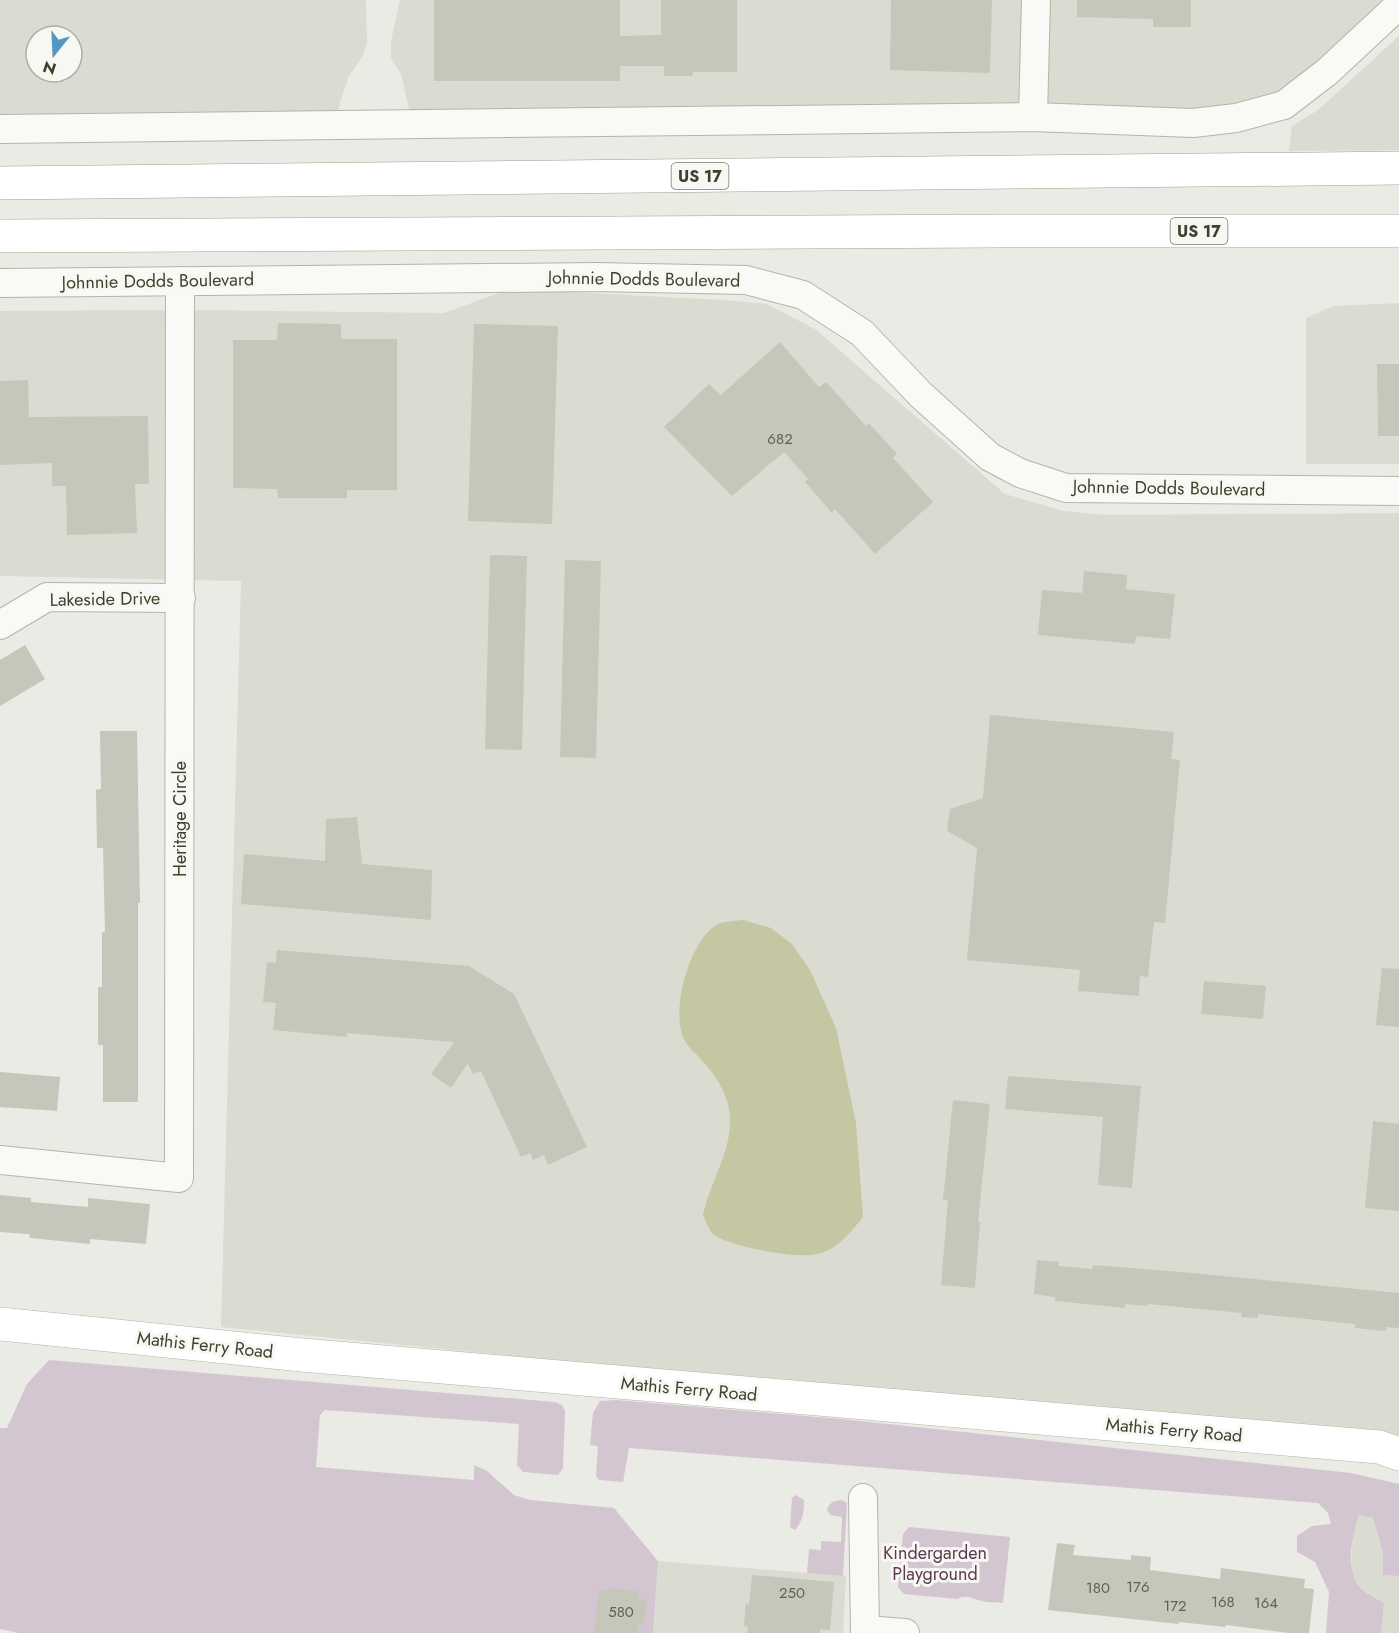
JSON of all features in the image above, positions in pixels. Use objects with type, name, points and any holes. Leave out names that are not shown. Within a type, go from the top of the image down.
[{"type":"main road","name":"US 17","points":[[0,183],[1399,168]]},
{"type":"main road","name":"US 17","points":[[0,236],[1399,231]]},
{"type":"main road","name":"Mathis Ferry Road","points":[[0,1324],[302,1355],[1392,1449]]},
{"type":"street","points":[[1033,117],[1036,0]]},
{"type":"street","points":[[0,129],[1033,117],[1193,123],[1236,118],[1284,105],[1327,72],[1399,5]]},
{"type":"street","name":"Johnnie Dodds Boulevard","points":[[0,283],[595,277],[746,280],[803,296],[862,333],[921,395],[990,457],[1020,473],[1066,488],[1399,490]]},
{"type":"street","name":"Heritage Circle","points":[[0,1160],[179,1178],[180,281]]},
{"type":"street","name":"Lakeside Drive","points":[[0,625],[47,597],[181,598]]},
{"type":"street","points":[[863,1498],[865,1631],[905,1633]]},
{"type":"shaded area","points":[[0,0],[366,0],[367,44],[362,57],[349,76],[337,118],[0,119]]},
{"type":"shaded area","points":[[400,0],[1392,0],[1299,86],[1219,113],[416,113],[409,109],[401,74],[391,58],[391,41]]},
{"type":"shaded area","points":[[1399,36],[1399,150],[1289,151],[1292,126],[1318,110]]},
{"type":"shaded area","points":[[510,289],[766,304],[815,329],[1005,494],[1064,511],[1107,515],[1399,513],[1399,1438],[893,1394],[221,1327],[241,581],[0,576],[0,311],[180,310],[444,313]]},
{"type":"shaded area","points":[[1399,303],[1399,464],[1306,464],[1306,318],[1333,306]]},
{"type":"shaded area","points":[[743,920],[771,928],[792,944],[810,970],[836,1028],[856,1123],[863,1217],[831,1249],[817,1254],[795,1255],[735,1244],[714,1235],[703,1215],[724,1156],[730,1119],[727,1102],[716,1078],[685,1041],[679,1013],[681,996],[690,962],[706,934],[716,925]]},
{"type":"shaded area","points":[[1359,1515],[1373,1518],[1383,1553],[1383,1575],[1399,1576],[1399,1633],[1381,1633],[1384,1603],[1362,1589],[1351,1573],[1352,1539]]},
{"type":"shaded area","points":[[658,1561],[846,1576],[843,1633],[653,1633]]},
{"type":"green space","points":[[49,1360],[555,1402],[562,1405],[565,1411],[563,1468],[558,1475],[523,1472],[517,1465],[519,1424],[325,1410],[320,1415],[316,1467],[474,1480],[474,1465],[487,1471],[514,1495],[530,1500],[614,1508],[658,1561],[653,1633],[19,1633],[0,1629],[0,1428],[7,1428],[27,1384]]},
{"type":"green space","points":[[616,1400],[841,1419],[1351,1473],[1399,1484],[1399,1576],[1383,1575],[1383,1553],[1373,1518],[1359,1515],[1352,1543],[1352,1571],[1360,1587],[1384,1603],[1381,1633],[1326,1633],[1329,1592],[1315,1562],[1297,1552],[1297,1536],[1312,1526],[1331,1524],[1328,1513],[1318,1503],[629,1448],[623,1482],[599,1480],[596,1476],[598,1446],[590,1445],[593,1413],[600,1401]]},
{"type":"green space","points":[[796,1495],[804,1500],[804,1504],[801,1520],[795,1530],[790,1527],[792,1498]]},
{"type":"green space","points":[[841,1500],[847,1503],[843,1576],[807,1573],[809,1549],[821,1550],[821,1541],[841,1542],[842,1517],[831,1515],[827,1510],[832,1503]]},
{"type":"green space","name":"Kindergarden Playground","points":[[909,1527],[1010,1537],[1003,1603],[984,1602],[967,1597],[957,1599],[904,1594],[898,1587],[903,1534]]},
{"type":"building","points":[[434,0],[620,0],[620,36],[661,35],[661,0],[737,0],[737,72],[693,72],[692,76],[664,76],[664,66],[620,66],[620,81],[434,81]]},
{"type":"building","points":[[891,0],[992,0],[990,73],[890,70]]},
{"type":"building","points":[[1077,0],[1191,0],[1191,27],[1153,27],[1153,19],[1077,17]]},
{"type":"building","points":[[278,323],[341,324],[341,339],[397,339],[397,490],[347,490],[347,498],[278,498],[277,489],[233,488],[233,340],[277,340]]},
{"type":"building","points":[[474,324],[558,326],[552,524],[468,521]]},
{"type":"building","points":[[780,342],[819,387],[826,382],[866,426],[869,423],[897,454],[893,458],[933,502],[875,554],[835,509],[832,513],[805,482],[808,479],[784,452],[732,496],[664,427],[709,384],[721,395]]},
{"type":"building","points":[[1377,364],[1399,364],[1399,436],[1378,436]]},
{"type":"building","points":[[28,380],[29,417],[148,416],[149,484],[135,484],[137,533],[67,535],[66,486],[52,486],[52,463],[0,465],[0,381]]},
{"type":"building","points":[[490,555],[527,556],[522,750],[485,749]]},
{"type":"building","points":[[565,560],[601,561],[596,758],[560,757]]},
{"type":"building","points":[[1084,571],[1127,575],[1126,589],[1175,594],[1170,639],[1136,636],[1135,644],[1038,635],[1042,590],[1082,593]]},
{"type":"building","points":[[25,645],[45,679],[0,706],[0,660]]},
{"type":"building","points":[[990,715],[1174,732],[1171,759],[1180,760],[1165,923],[1154,922],[1148,977],[1140,976],[1139,996],[1078,991],[1080,970],[967,960],[977,848],[947,831],[950,809],[983,798]]},
{"type":"building","points":[[100,731],[137,731],[140,903],[138,903],[138,1102],[103,1102],[103,1045],[98,1045],[98,987],[102,987],[102,932],[105,932],[103,848],[97,848],[96,790],[101,789]]},
{"type":"building","points":[[357,817],[362,864],[432,870],[431,920],[241,904],[244,854],[325,861],[326,819]]},
{"type":"building","points":[[277,950],[469,966],[514,994],[587,1147],[548,1165],[544,1155],[533,1160],[530,1153],[521,1157],[481,1071],[473,1074],[468,1063],[451,1088],[431,1074],[454,1042],[347,1033],[347,1037],[273,1030],[276,1003],[263,1002],[267,962],[276,963]]},
{"type":"building","points":[[1382,968],[1399,969],[1399,1027],[1376,1025]]},
{"type":"building","points":[[1204,981],[1266,986],[1263,1019],[1201,1014]]},
{"type":"building","points":[[0,1072],[60,1077],[57,1111],[0,1107]]},
{"type":"building","points":[[1008,1076],[1141,1086],[1132,1188],[1098,1185],[1103,1117],[1005,1109]]},
{"type":"building","points":[[953,1100],[990,1104],[978,1222],[980,1222],[975,1288],[941,1285],[948,1200],[943,1200]]},
{"type":"building","points":[[1373,1121],[1399,1124],[1399,1211],[1365,1208]]},
{"type":"building","points":[[0,1195],[31,1198],[31,1202],[88,1207],[88,1198],[150,1204],[146,1244],[90,1239],[90,1244],[30,1238],[29,1234],[0,1232]]},
{"type":"building","points":[[1037,1260],[1059,1262],[1058,1266],[1092,1269],[1093,1265],[1399,1293],[1399,1328],[1386,1327],[1386,1331],[1355,1328],[1355,1324],[1258,1314],[1258,1318],[1241,1317],[1242,1313],[1148,1304],[1148,1306],[1125,1304],[1125,1308],[1055,1301],[1055,1297],[1034,1294]]},
{"type":"building","points":[[1057,1543],[1075,1545],[1073,1555],[1131,1560],[1131,1555],[1151,1557],[1150,1570],[1220,1579],[1221,1568],[1305,1579],[1304,1588],[1314,1589],[1309,1633],[1289,1633],[1226,1625],[1225,1627],[1179,1622],[1179,1624],[1048,1610]]},
{"type":"building","points":[[752,1575],[834,1582],[830,1630],[820,1629],[820,1633],[747,1633],[748,1627],[744,1626]]},
{"type":"building","points":[[611,1588],[638,1591],[638,1599],[647,1600],[644,1625],[638,1624],[637,1633],[594,1633],[599,1589],[610,1590]]}]
